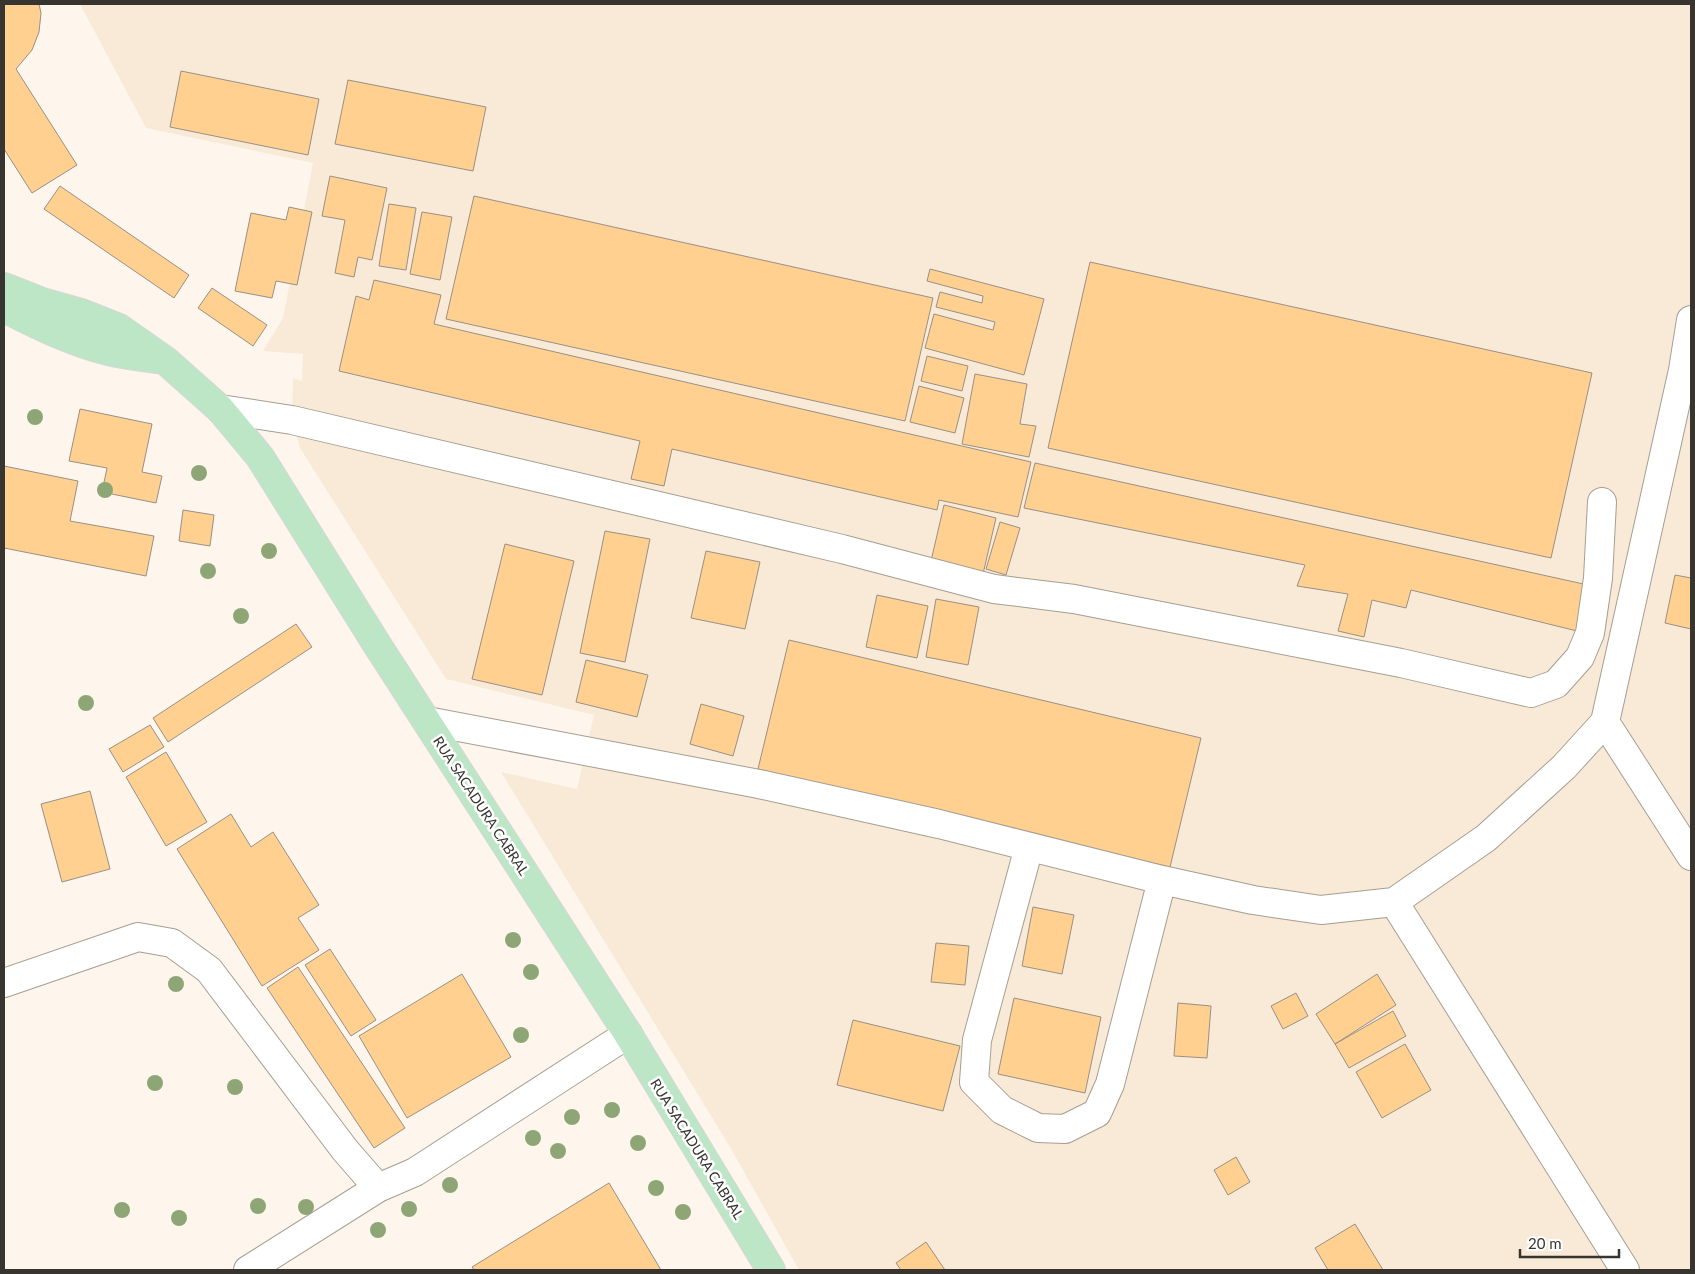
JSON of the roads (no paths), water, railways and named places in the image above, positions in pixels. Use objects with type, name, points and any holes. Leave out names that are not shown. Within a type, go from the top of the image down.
[{"type":"main road","name":"RUA SACADURA CABRAL","points":[[4,287],[119,328],[166,361],[220,408],[260,457],[628,1034],[772,1270]]},
{"type":"main road","points":[[4,308],[28,321],[79,342],[108,351],[166,361]]},
{"type":"lane","points":[[427,721],[759,784],[939,824],[1162,880],[1253,900],[1320,910],[1394,902],[1486,838],[1564,767],[1605,722],[1687,376],[1691,320]]},
{"type":"lane","points":[[220,408],[312,424],[842,549],[994,589],[1084,600],[1401,663],[1530,694],[1556,684],[1580,657],[1590,633],[1598,578],[1602,502]]},
{"type":"lane","points":[[1605,722],[1691,856]]},
{"type":"lane","points":[[1029,846],[977,1040],[974,1082],[1002,1110],[1038,1128],[1065,1129],[1096,1113],[1110,1084],[1162,880]]},
{"type":"lane","points":[[1394,902],[1625,1270]]},
{"type":"lane","points":[[4,983],[138,937],[172,943],[209,970],[345,1150],[378,1188]]},
{"type":"lane","points":[[248,1270],[378,1188],[415,1172],[628,1034]]}]
